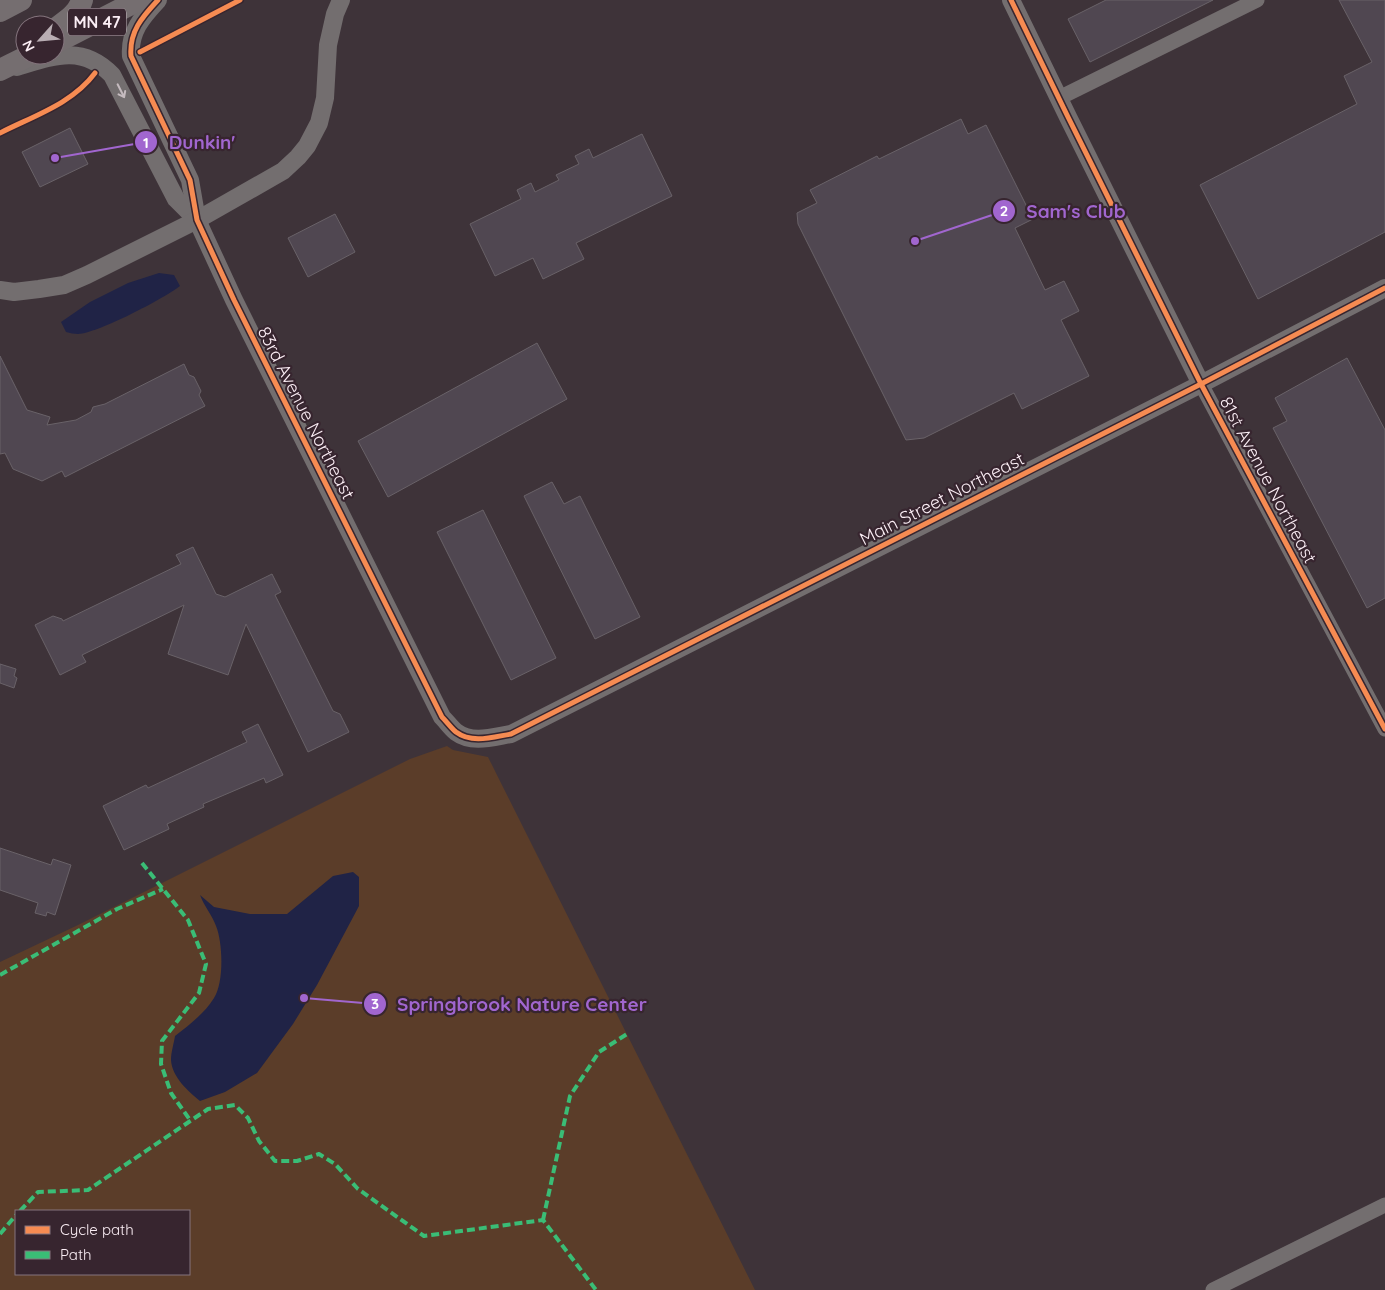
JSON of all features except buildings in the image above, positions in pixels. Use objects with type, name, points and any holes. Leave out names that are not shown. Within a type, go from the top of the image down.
[{"type":"main road","points":[[0,11],[21,0]]},
{"type":"main road","points":[[65,21],[80,6],[82,0]]},
{"type":"main road","name":"MN 47","points":[[65,38],[139,0]]},
{"type":"main road","points":[[0,70],[15,58]]},
{"type":"main road","points":[[0,70],[15,62]]},
{"type":"street","name":"83rd Avenue Northeast","points":[[158,0],[133,32],[130,45],[131,56],[190,180],[197,220],[234,300],[442,717],[455,732],[469,739],[511,734]]},
{"type":"street","points":[[0,290],[14,292],[64,285],[90,274],[197,220],[283,171],[311,141],[319,123],[326,98],[328,45],[335,14],[341,0]]},
{"type":"street","name":"81st Avenue Northeast","points":[[1011,0],[1201,384],[1385,729]]},
{"type":"street","points":[[1059,98],[1257,0]]},
{"type":"street","name":"83rd Avenue Northeast","points":[[0,70],[54,56],[73,55],[87,58],[106,68],[112,75],[176,200],[197,220]]},
{"type":"street","name":"Main Street Northeast","points":[[511,734],[874,548],[1201,384],[1385,288]]},
{"type":"street","points":[[1213,1290],[1385,1205]]},
{"type":"shaded area","points":[[447,746],[453,750],[488,757],[755,1290],[0,1290],[0,962],[410,759]]},
{"type":"water","points":[[159,273],[174,275],[180,286],[146,307],[115,322],[78,334],[66,332],[61,322],[90,302],[128,283]]},
{"type":"water","points":[[353,872],[359,877],[359,906],[317,985],[293,1024],[257,1073],[225,1092],[200,1101],[177,1078],[171,1060],[175,1036],[206,1009],[214,998],[220,983],[221,952],[218,933],[200,895],[214,907],[250,914],[287,914],[333,876]]},
{"type":"marked path","points":[[142,863],[188,920],[206,964],[199,993],[162,1041],[161,1064],[171,1093],[190,1120]]},
{"type":"marked path","points":[[0,975],[117,909],[163,889]]},
{"type":"marked path","points":[[543,1220],[570,1096],[599,1052],[627,1034]]},
{"type":"marked path","points":[[21,1210],[38,1192],[88,1190],[208,1109],[235,1105],[248,1118],[259,1141],[275,1161],[297,1161],[319,1154],[335,1164],[358,1189],[424,1236],[543,1220],[596,1290]]},
{"type":"marked path","points":[[0,1234],[15,1216]]},
{"type":"cycle path","points":[[158,0],[134,32],[131,56],[190,180],[197,220],[234,300],[442,717],[456,732],[469,738],[483,739],[511,734],[1201,384],[1385,288]]},
{"type":"cycle path","points":[[140,52],[240,0]]},
{"type":"cycle path","points":[[1011,0],[1201,384],[1385,729]]},
{"type":"cycle path","points":[[0,133],[64,101],[86,84],[95,73]]},
{"type":"place","name":"Dunkin'","points":[[55,158]]},
{"type":"place","name":"Sam's Club","points":[[915,241]]},
{"type":"place","name":"Springbrook Nature Center","points":[[304,998]]}]
